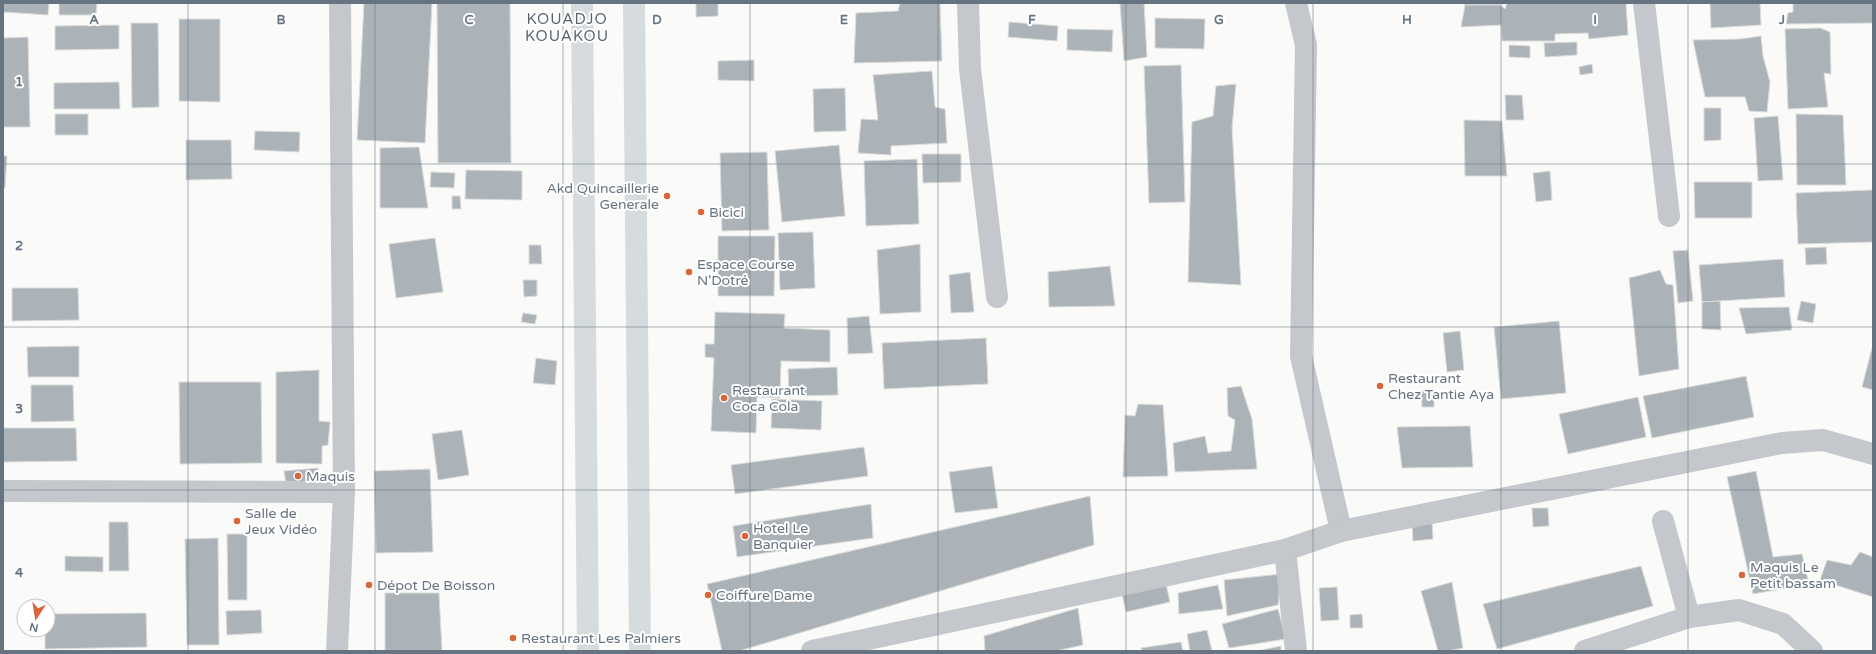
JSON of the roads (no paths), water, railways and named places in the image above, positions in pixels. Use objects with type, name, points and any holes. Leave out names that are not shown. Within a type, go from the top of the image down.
[{"type":"main road","points":[[582,3],[588,651]]},
{"type":"main road","points":[[634,3],[640,651]]},
{"type":"street","points":[[337,651],[344,492],[340,3]]},
{"type":"street","points":[[968,3],[970,69],[997,297]]},
{"type":"street","points":[[1296,3],[1306,45],[1301,356],[1341,531]]},
{"type":"street","points":[[1644,3],[1669,216]]},
{"type":"street","points":[[812,651],[1285,550],[1341,531],[1782,443],[1824,440],[1873,454]]},
{"type":"street","points":[[3,491],[344,492]]},
{"type":"street","points":[[1663,521],[1689,617]]},
{"type":"street","points":[[1285,550],[1296,651]]},
{"type":"street","points":[[1584,651],[1689,617],[1740,610],[1783,624],[1812,651]]},
{"type":"place","name":"Akd Quincaillerie Generale","points":[[667,196]]},
{"type":"place","name":"Bicici","points":[[701,212]]},
{"type":"place","name":"Espace Course N'Dotré","points":[[689,272]]},
{"type":"place","name":"Restaurant Chez Tantie Aya","points":[[1380,386]]},
{"type":"place","name":"Restaurant Coca Cola","points":[[724,398]]},
{"type":"place","name":"Maquis","points":[[298,476]]},
{"type":"place","name":"Salle de Jeux Vidéo","points":[[237,521]]},
{"type":"place","name":"Hotel Le Banquier","points":[[745,536]]},
{"type":"place","name":"Maquis Le Petit bassam","points":[[1742,575]]},
{"type":"place","name":"Dépot De Boisson","points":[[369,585]]},
{"type":"place","name":"Coiffure Dame","points":[[708,595]]},
{"type":"place","name":"Restaurant Les Palmiers","points":[[513,638]]},
{"type":"district","name":"KOUADJO KOUAKOU","points":[[567,28]]}]
